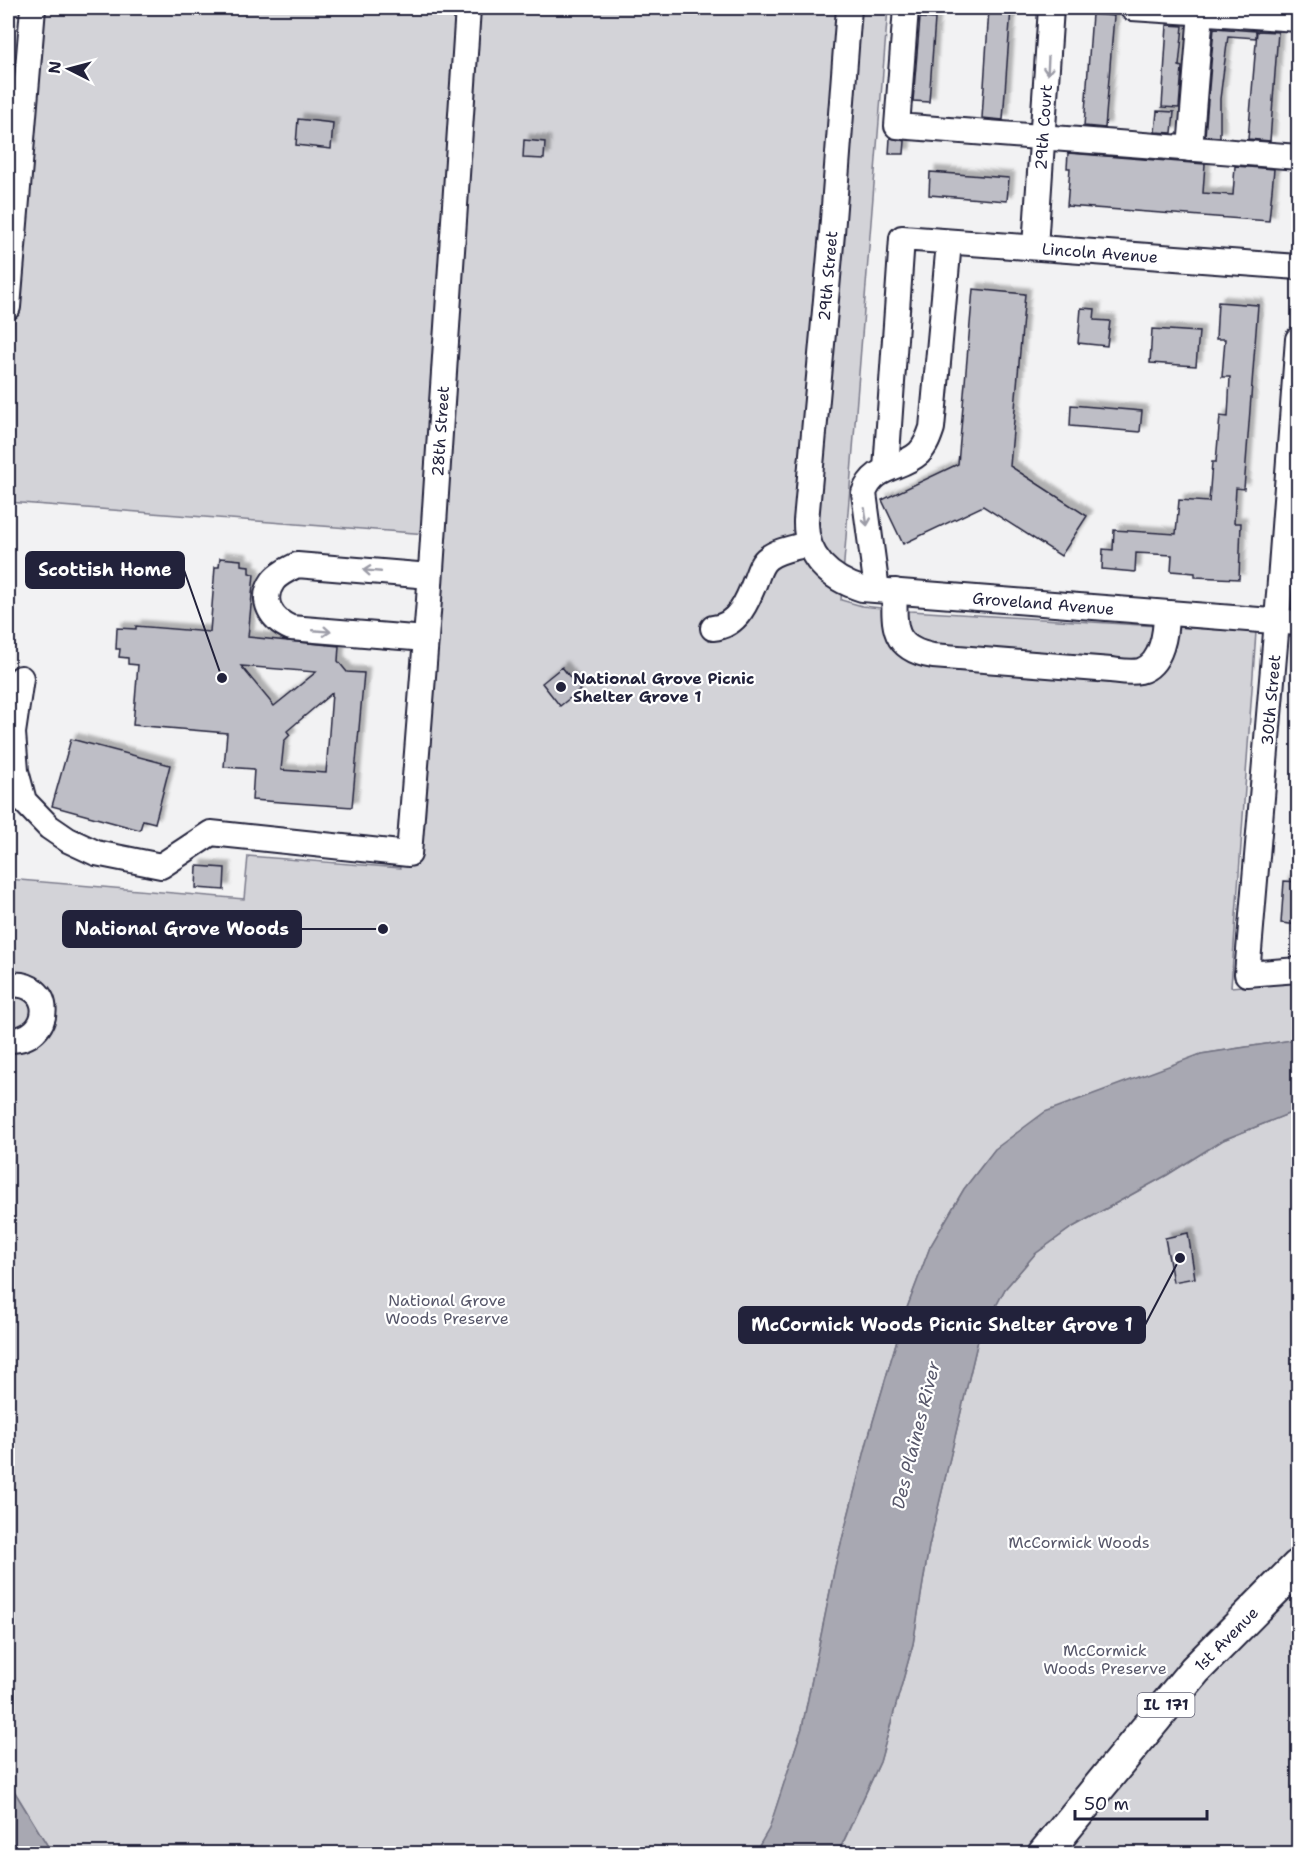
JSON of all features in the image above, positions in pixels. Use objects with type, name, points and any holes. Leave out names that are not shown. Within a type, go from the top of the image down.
[{"type":"main road","name":"1st Avenue","points":[[1044,1854],[1195,1670],[1299,1566]]},
{"type":"street","points":[[8,307],[33,8]]},
{"type":"street","name":"28th Street","points":[[21,678],[13,733],[16,771],[24,801],[49,827],[68,840],[96,853],[161,866],[212,833],[409,854],[426,639],[468,8]]},
{"type":"street","name":"29th Street","points":[[807,544],[805,533],[807,502],[832,233],[849,8]]},
{"type":"street","points":[[906,8],[897,126],[1299,157]]},
{"type":"street","name":"29th Court","points":[[1035,248],[1051,8]]},
{"type":"street","points":[[1132,8],[1299,19]]},
{"type":"street","points":[[1190,149],[1201,12]]},
{"type":"street","name":"Lincoln Avenue","points":[[886,469],[902,238],[1299,267]]},
{"type":"street","points":[[949,242],[932,428],[928,442],[918,454],[886,469],[868,482],[864,493],[899,639],[907,648],[918,654],[1132,672],[1143,670],[1157,657],[1167,627],[1166,613]]},
{"type":"street","name":"30th Street","points":[[1299,339],[1288,622],[1247,974],[1299,970]]},
{"type":"street","points":[[713,628],[728,625],[738,616],[765,561],[776,554],[807,544]]},
{"type":"street","name":"Groveland Avenue","points":[[807,544],[816,559],[838,579],[862,589],[1288,622]]},
{"type":"street","points":[[426,639],[291,628],[279,623],[272,614],[267,604],[267,594],[273,580],[297,565],[430,576]]},
{"type":"street","points":[[8,984],[29,987],[42,1001],[44,1012],[38,1029],[18,1040],[8,1040]]},
{"type":"green space","name":"National Grove Woods Preserve","points":[[39,8],[888,8],[841,600],[862,606],[910,611],[1256,632],[1231,987],[1298,981],[1298,1039],[1201,1054],[995,1149],[964,1189],[930,1247],[904,1316],[869,1435],[835,1567],[802,1728],[769,1830],[755,1853],[52,1853],[8,1781],[8,879],[244,899],[248,856],[400,868],[427,534],[8,502],[8,392]]},
{"type":"green space","name":"McCormick Woods","points":[[1298,1110],[1298,1853],[838,1854],[880,1762],[913,1644],[929,1546],[978,1340],[1005,1289],[1035,1254],[1071,1228],[1167,1175],[1223,1140]]},
{"type":"water","name":"Des Plaines River","points":[[1298,1039],[1298,1110],[1223,1140],[1167,1175],[1071,1228],[1035,1254],[1005,1289],[978,1340],[929,1546],[913,1644],[880,1762],[838,1853],[755,1853],[769,1829],[802,1728],[835,1567],[869,1435],[904,1316],[930,1247],[964,1189],[995,1149],[1045,1112],[1201,1054]]},
{"type":"water","points":[[8,1781],[52,1853],[8,1853]]},
{"type":"building","points":[[989,8],[1011,8],[1003,120],[982,118]]},
{"type":"building","points":[[1092,14],[1114,16],[1105,128],[1084,126]]},
{"type":"building","points":[[920,18],[935,19],[929,102],[913,101]]},
{"type":"building","points":[[1167,25],[1183,26],[1179,66],[1182,67],[1179,108],[1162,107]]},
{"type":"building","points":[[1214,28],[1256,31],[1256,38],[1228,36],[1220,99],[1220,137],[1205,136]]},
{"type":"building","points":[[1257,31],[1278,32],[1270,141],[1248,139]]},
{"type":"building","points":[[1157,111],[1174,112],[1172,133],[1155,132]]},
{"type":"building","points":[[298,119],[333,123],[331,149],[296,145]]},
{"type":"building","points":[[890,138],[905,141],[904,154],[889,154]]},
{"type":"building","points":[[524,140],[545,142],[544,159],[523,158]]},
{"type":"building","points":[[1068,153],[1205,164],[1203,193],[1233,195],[1235,166],[1274,169],[1269,221],[1067,206],[1070,168],[1067,168]]},
{"type":"building","points":[[930,172],[1009,178],[1007,201],[929,195]]},
{"type":"building","points":[[973,289],[1025,294],[1010,466],[1087,516],[1061,556],[983,506],[903,544],[882,500],[958,464]]},
{"type":"building","points":[[1218,302],[1258,305],[1244,489],[1236,488],[1234,523],[1241,523],[1239,579],[1195,577],[1195,573],[1171,571],[1172,555],[1136,553],[1135,572],[1102,569],[1103,549],[1113,550],[1114,530],[1176,534],[1179,500],[1209,502],[1212,462],[1216,462],[1220,416],[1228,417],[1230,377],[1222,377],[1225,339],[1216,339]]},
{"type":"building","points":[[1081,308],[1095,309],[1094,320],[1110,321],[1107,346],[1078,343]]},
{"type":"building","points":[[1152,329],[1199,332],[1196,366],[1150,363]]},
{"type":"building","points":[[1071,405],[1142,411],[1140,432],[1070,426]]},
{"type":"building","points":[[220,558],[241,560],[241,565],[249,566],[249,573],[254,574],[248,637],[339,646],[338,661],[347,672],[364,673],[352,807],[252,800],[254,769],[224,767],[227,733],[133,725],[138,665],[128,664],[128,658],[119,657],[120,649],[116,649],[117,628],[136,629],[136,626],[210,632],[215,567],[219,567]],"holes":[[[241,666],[316,672],[274,706]],[[332,693],[326,773],[281,770],[284,741],[290,735],[287,731]]]},
{"type":"building","name":"National Grove Picnic Shelter Grove 1","points":[[562,667],[580,690],[560,706],[542,683]]},
{"type":"building","points":[[71,739],[170,765],[155,823],[143,820],[140,830],[52,806]]},
{"type":"building","points":[[197,866],[225,868],[224,890],[196,888]]},
{"type":"building","points":[[1284,881],[1299,882],[1299,925],[1281,923]]},
{"type":"building","points":[[1188,1233],[1195,1278],[1173,1282],[1165,1238]]},
{"type":"place","name":"Scottish Home","points":[[222,678]]},
{"type":"place","name":"National Grove Picnic Shelter Grove 1","points":[[561,687]]},
{"type":"place","name":"National Grove Woods","points":[[383,929]]},
{"type":"place","name":"McCormick Woods Picnic Shelter Grove 1","points":[[1180,1258]]},
{"type":"park label","name":"McCormick Woods Preserve","points":[[1105,1659]]}]
